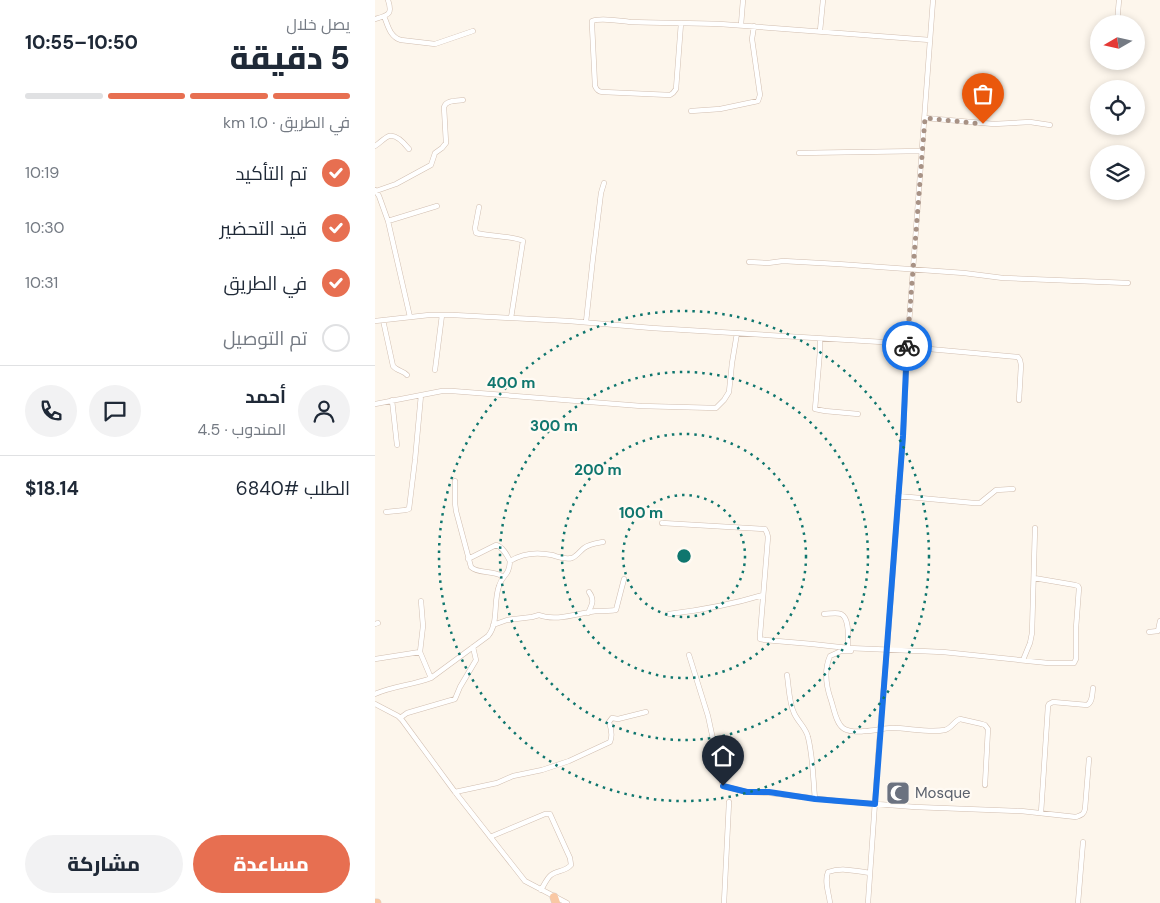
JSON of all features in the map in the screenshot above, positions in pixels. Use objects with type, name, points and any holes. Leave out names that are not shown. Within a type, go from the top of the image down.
[{"type":"street","points":[[375,20],[390,12],[391,8],[388,0]]},
{"type":"street","points":[[741,25],[743,0]]},
{"type":"street","points":[[820,31],[823,0]]},
{"type":"street","points":[[868,903],[933,0]]},
{"type":"street","points":[[1118,15],[1119,0]]},
{"type":"street","points":[[383,16],[392,35],[396,39],[401,40],[435,44],[473,31]]},
{"type":"street","points":[[681,23],[676,89],[673,93],[599,92],[597,90],[595,86],[592,21],[597,19],[630,22],[681,23],[741,25],[930,40]]},
{"type":"street","points":[[691,111],[720,109],[758,101],[760,95],[752,39],[754,26]]},
{"type":"street","points":[[410,316],[388,221],[375,190],[396,184],[431,164],[435,153],[446,143],[445,104],[463,100]]},
{"type":"street","points":[[925,118],[994,124],[1030,122],[1050,125]]},
{"type":"street","points":[[375,146],[391,136],[409,148]]},
{"type":"street","points":[[799,153],[922,151]]},
{"type":"street","points":[[587,322],[593,258],[601,193],[604,183]]},
{"type":"street","points":[[388,221],[437,206]]},
{"type":"street","points":[[479,206],[475,228],[476,233],[523,241],[511,318]]},
{"type":"street","points":[[749,262],[783,261],[964,273],[1003,278],[1127,282]]},
{"type":"street","points":[[435,370],[442,315]]},
{"type":"street","points":[[375,321],[410,316],[442,315],[587,322],[899,343],[907,349],[1018,357],[1021,365],[1019,400]]},
{"type":"street","points":[[383,320],[393,366],[407,375]]},
{"type":"street","points":[[375,404],[442,391],[452,391],[617,404],[717,408],[729,392],[737,333]]},
{"type":"street","points":[[899,343],[908,337]]},
{"type":"street","points":[[820,338],[815,409],[858,414]]},
{"type":"street","points":[[386,512],[409,508],[421,395]]},
{"type":"street","points":[[392,400],[397,445]]},
{"type":"street","points":[[455,481],[456,511],[468,559],[473,569],[493,572],[503,578]]},
{"type":"street","points":[[898,496],[980,503],[996,490],[1013,488]]},
{"type":"street","points":[[662,523],[765,530],[768,537],[760,635],[762,640],[887,651]]},
{"type":"street","points":[[1023,660],[1030,643],[1035,528]]},
{"type":"street","points":[[510,561],[521,555],[535,553],[571,558],[585,547],[603,542]]},
{"type":"street","points":[[375,694],[388,688],[431,678],[491,632],[497,591],[503,578],[509,572],[510,561],[502,549],[496,545],[468,559]]},
{"type":"street","points":[[985,785],[988,729],[985,725],[960,719],[946,730],[893,728],[860,732],[844,729],[839,724],[829,694],[826,664],[830,656],[841,651],[887,651],[943,652],[1071,664],[1076,659],[1079,588],[1075,585],[1034,578]]},
{"type":"street","points":[[493,625],[507,620],[532,617],[539,614],[555,618],[616,610],[624,579]]},
{"type":"street","points":[[588,613],[593,601],[592,595],[589,592]]},
{"type":"street","points":[[669,614],[713,608],[763,595]]},
{"type":"street","points":[[421,601],[423,626],[420,652],[431,678]]},
{"type":"street","points":[[824,614],[838,613],[847,619],[848,648]]},
{"type":"street","points":[[1149,632],[1159,631],[1160,621]]},
{"type":"street","points":[[400,718],[407,713],[455,699],[476,660],[473,647]]},
{"type":"street","points":[[375,659],[420,652]]},
{"type":"street","points":[[689,656],[708,716],[723,786],[747,792],[769,792],[815,799],[915,807],[1041,812],[1081,816],[1085,809],[1089,759]]},
{"type":"street","points":[[787,675],[792,707],[809,738],[815,799]]},
{"type":"street","points":[[1041,812],[1048,706],[1053,702],[1090,704],[1093,688]]},
{"type":"street","points":[[375,704],[400,718],[525,881],[555,900],[567,903]]},
{"type":"street","points":[[455,792],[497,783],[513,776],[569,761],[610,742],[611,728],[609,722],[612,718],[618,719],[646,712]]},
{"type":"street","points":[[724,903],[729,802]]},
{"type":"street","points":[[491,837],[545,814],[550,814],[571,858],[571,865],[563,871],[551,875],[541,890]]},
{"type":"street","points":[[1078,903],[1083,842]]},
{"type":"street","points":[[830,903],[826,884],[828,872],[845,870],[870,873]]},
{"type":"way so far","points":[[907,346],[925,118],[983,124]]},
{"type":"place","name":"Mosque","points":[[898,793]]},
{"type":"route","points":[[723,786],[747,792],[769,792],[815,799],[875,804],[903,436],[907,346]]}]
